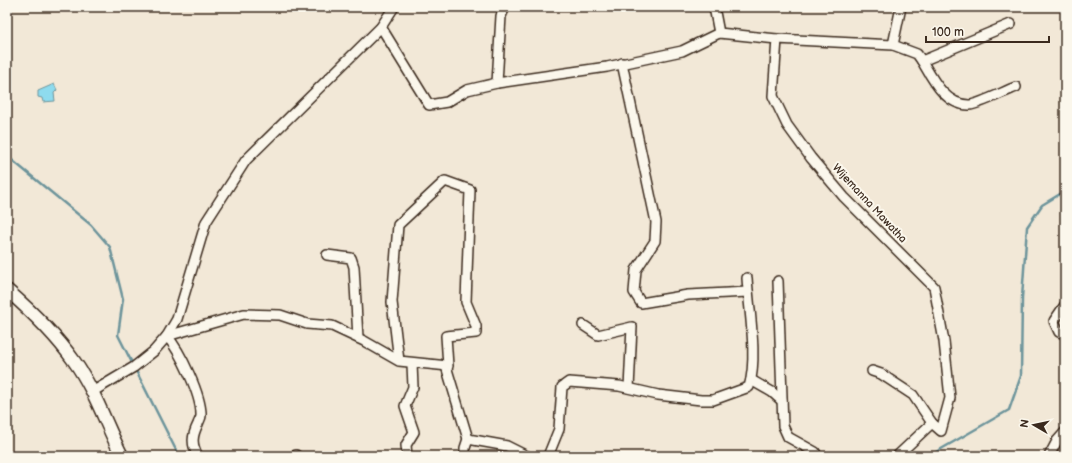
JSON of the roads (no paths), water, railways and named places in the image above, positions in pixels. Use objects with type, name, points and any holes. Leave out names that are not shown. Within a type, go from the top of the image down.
[{"type":"main road","points":[[7,290],[35,314],[74,361],[92,392],[122,456]]},
{"type":"street","points":[[92,392],[134,367],[154,351],[167,336],[177,319],[206,222],[246,160],[381,27],[394,7]]},
{"type":"street","points":[[497,83],[501,16],[505,7]]},
{"type":"street","points":[[714,7],[719,33]]},
{"type":"street","points":[[893,45],[901,7]]},
{"type":"street","points":[[922,61],[1011,24]]},
{"type":"street","points":[[381,27],[429,105],[447,102],[467,90],[497,83],[587,70],[682,51],[719,33],[777,40],[893,45],[917,54],[939,90],[956,102],[970,105],[1016,87]]},
{"type":"street","name":"Wijemanna Mawatha","points":[[777,40],[772,96],[787,125],[811,158],[844,198],[934,287],[946,356],[950,398],[941,431],[932,423]]},
{"type":"street","points":[[622,63],[656,222],[655,241],[636,270],[634,292],[641,303],[688,295],[748,292]]},
{"type":"street","points":[[399,361],[392,302],[398,225],[445,181],[470,190],[466,302],[476,326],[476,333],[446,336],[448,366],[446,366],[468,439],[464,448],[465,456]]},
{"type":"street","points":[[327,255],[351,258],[354,267],[358,338]]},
{"type":"street","points":[[548,456],[559,429],[562,387],[569,382],[629,388],[658,395],[713,400],[749,387],[753,360],[747,278]]},
{"type":"street","points":[[778,281],[783,426],[788,437],[815,452],[817,456]]},
{"type":"street","points":[[1065,305],[1054,321],[1059,332],[1065,334]]},
{"type":"street","points":[[167,336],[244,314],[280,315],[307,324],[332,326],[358,338],[399,361],[412,364],[446,366]]},
{"type":"street","points":[[582,325],[598,334],[632,327],[629,388]]},
{"type":"street","points":[[167,336],[174,345],[196,391],[202,416],[194,430],[192,441],[198,456]]},
{"type":"street","points":[[407,456],[406,445],[414,432],[405,406],[413,387],[412,364]]},
{"type":"street","points":[[872,371],[881,374],[913,395],[932,423],[897,456]]},
{"type":"street","points":[[751,380],[772,392],[782,401]]},
{"type":"street","points":[[1049,456],[1056,441],[1065,432]]},
{"type":"street","points":[[468,439],[507,446],[527,456]]},
{"type":"water","points":[[54,84],[57,90],[54,93],[55,101],[43,102],[42,98],[38,97],[38,91]]},
{"type":"waterway","points":[[7,156],[91,225],[110,247],[123,299],[118,335],[179,456]]},
{"type":"waterway","points":[[929,456],[1009,410],[1021,376],[1022,298],[1027,227],[1042,205],[1065,191]]}]
